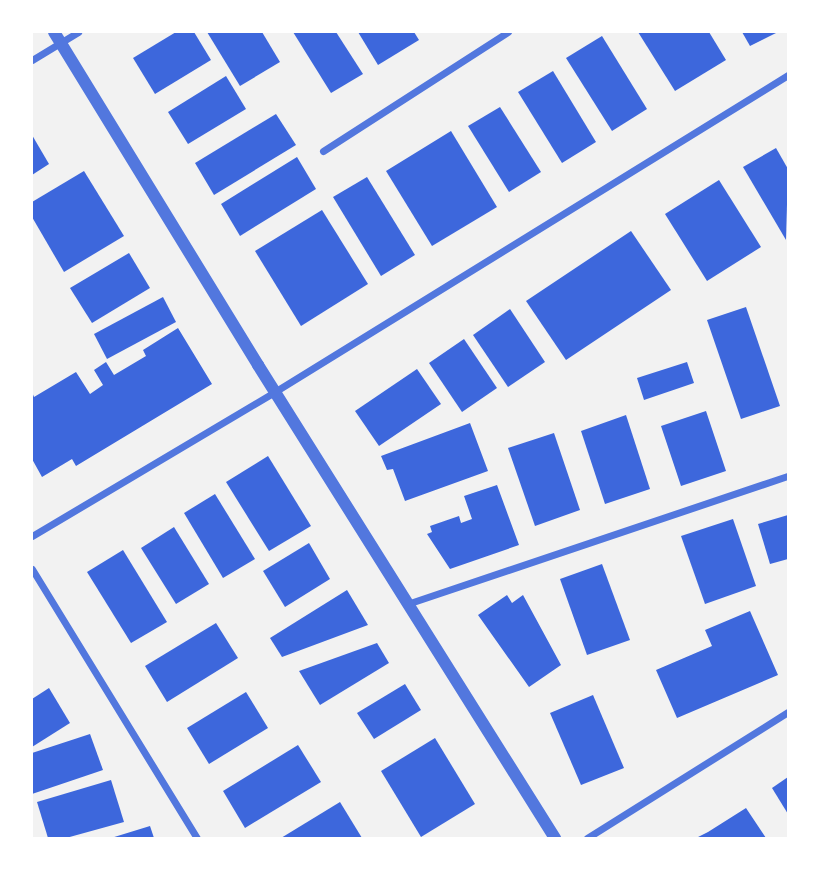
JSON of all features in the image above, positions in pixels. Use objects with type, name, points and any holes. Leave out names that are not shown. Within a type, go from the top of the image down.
[{"type":"street","points":[[32,60],[57,37],[78,32]]},
{"type":"street","points":[[323,151],[508,32]]},
{"type":"street","points":[[57,37],[555,838]]},
{"type":"street","points":[[32,536],[276,391],[789,75]]},
{"type":"street","points":[[410,603],[789,476]]},
{"type":"street","points":[[32,569],[197,838]]},
{"type":"street","points":[[587,838],[789,712]]},
{"type":"building","points":[[176,32],[194,32],[211,60],[155,94],[133,58]]},
{"type":"building","points":[[207,32],[262,32],[280,62],[240,86]]},
{"type":"building","points":[[293,32],[336,32],[363,74],[331,93]]},
{"type":"building","points":[[358,32],[414,32],[419,40],[378,65]]},
{"type":"building","points":[[638,32],[709,32],[726,60],[675,91]]},
{"type":"building","points":[[742,32],[778,32],[750,46]]},
{"type":"building","points":[[602,36],[647,109],[612,131],[566,58]]},
{"type":"building","points":[[553,71],[596,142],[562,163],[518,92]]},
{"type":"building","points":[[226,76],[246,109],[188,144],[168,112]]},
{"type":"building","points":[[500,107],[541,172],[509,192],[468,126]]},
{"type":"building","points":[[276,114],[296,145],[214,195],[195,163]]},
{"type":"building","points":[[451,131],[497,207],[432,246],[386,171]]},
{"type":"building","points":[[32,135],[49,164],[32,175]]},
{"type":"building","points":[[776,148],[788,169],[786,240],[743,167]]},
{"type":"building","points":[[297,157],[316,189],[240,236],[221,204]]},
{"type":"building","points":[[84,171],[124,236],[64,272],[32,217],[32,202]]},
{"type":"building","points":[[367,177],[415,255],[381,276],[333,197]]},
{"type":"building","points":[[719,180],[761,247],[707,281],[665,214]]},
{"type":"building","points":[[322,210],[368,284],[301,326],[255,251]]},
{"type":"building","points":[[631,231],[671,290],[566,360],[526,301]]},
{"type":"building","points":[[129,253],[150,288],[92,323],[70,288]]},
{"type":"building","points":[[163,297],[176,322],[107,359],[94,334]]},
{"type":"building","points":[[746,307],[780,406],[741,419],[707,320]]},
{"type":"building","points":[[510,309],[545,362],[508,387],[473,335]]},
{"type":"building","points":[[178,328],[212,384],[76,466],[72,459],[42,477],[32,459],[32,392],[34,397],[76,372],[90,394],[103,385],[94,370],[106,362],[114,375],[146,356],[143,350]]},
{"type":"building","points":[[464,339],[497,388],[462,412],[429,363]]},
{"type":"building","points":[[687,362],[694,383],[644,400],[637,378]]},
{"type":"building","points":[[417,369],[441,404],[379,446],[355,411]]},
{"type":"building","points":[[706,411],[726,471],[681,486],[661,426]]},
{"type":"building","points":[[626,415],[650,489],[605,504],[581,431]]},
{"type":"building","points":[[470,423],[488,471],[405,501],[393,469],[387,470],[381,456]]},
{"type":"building","points":[[554,433],[580,510],[535,526],[508,448]]},
{"type":"building","points":[[268,456],[311,526],[269,551],[226,482]]},
{"type":"building","points":[[497,485],[519,545],[450,569],[427,534],[432,532],[430,526],[459,516],[461,523],[472,519],[464,496]]},
{"type":"building","points":[[215,494],[255,559],[223,578],[184,513]]},
{"type":"building","points":[[788,515],[788,559],[770,564],[758,524]]},
{"type":"building","points":[[733,519],[756,586],[705,604],[681,536]]},
{"type":"building","points":[[174,527],[209,584],[176,604],[141,548]]},
{"type":"building","points":[[309,543],[330,579],[285,607],[263,571]]},
{"type":"building","points":[[123,550],[167,622],[131,643],[87,572]]},
{"type":"building","points":[[602,564],[630,640],[587,655],[560,579]]},
{"type":"building","points":[[347,590],[368,625],[282,657],[270,638]]},
{"type":"building","points":[[507,595],[512,603],[523,595],[561,665],[529,687],[478,615]]},
{"type":"building","points":[[750,611],[778,675],[677,718],[656,670],[712,646],[705,630]]},
{"type":"building","points":[[216,623],[238,658],[167,702],[145,666]]},
{"type":"building","points":[[377,643],[389,663],[320,705],[299,671]]},
{"type":"building","points":[[405,684],[421,710],[374,739],[357,713]]},
{"type":"building","points":[[49,688],[70,723],[32,747],[32,699]]},
{"type":"building","points":[[246,692],[268,728],[209,764],[187,728]]},
{"type":"building","points":[[593,695],[624,768],[581,785],[550,713]]},
{"type":"building","points":[[90,734],[103,770],[32,794],[32,753]]},
{"type":"building","points":[[435,738],[475,804],[421,837],[381,771]]},
{"type":"building","points":[[298,745],[321,782],[245,828],[223,791]]},
{"type":"building","points":[[788,777],[788,814],[772,788]]},
{"type":"building","points":[[111,780],[124,822],[66,838],[48,838],[37,802]]},
{"type":"building","points":[[340,802],[362,838],[281,838]]},
{"type":"building","points":[[746,808],[766,838],[696,838],[708,832]]},
{"type":"building","points":[[150,826],[154,838],[111,838]]}]
